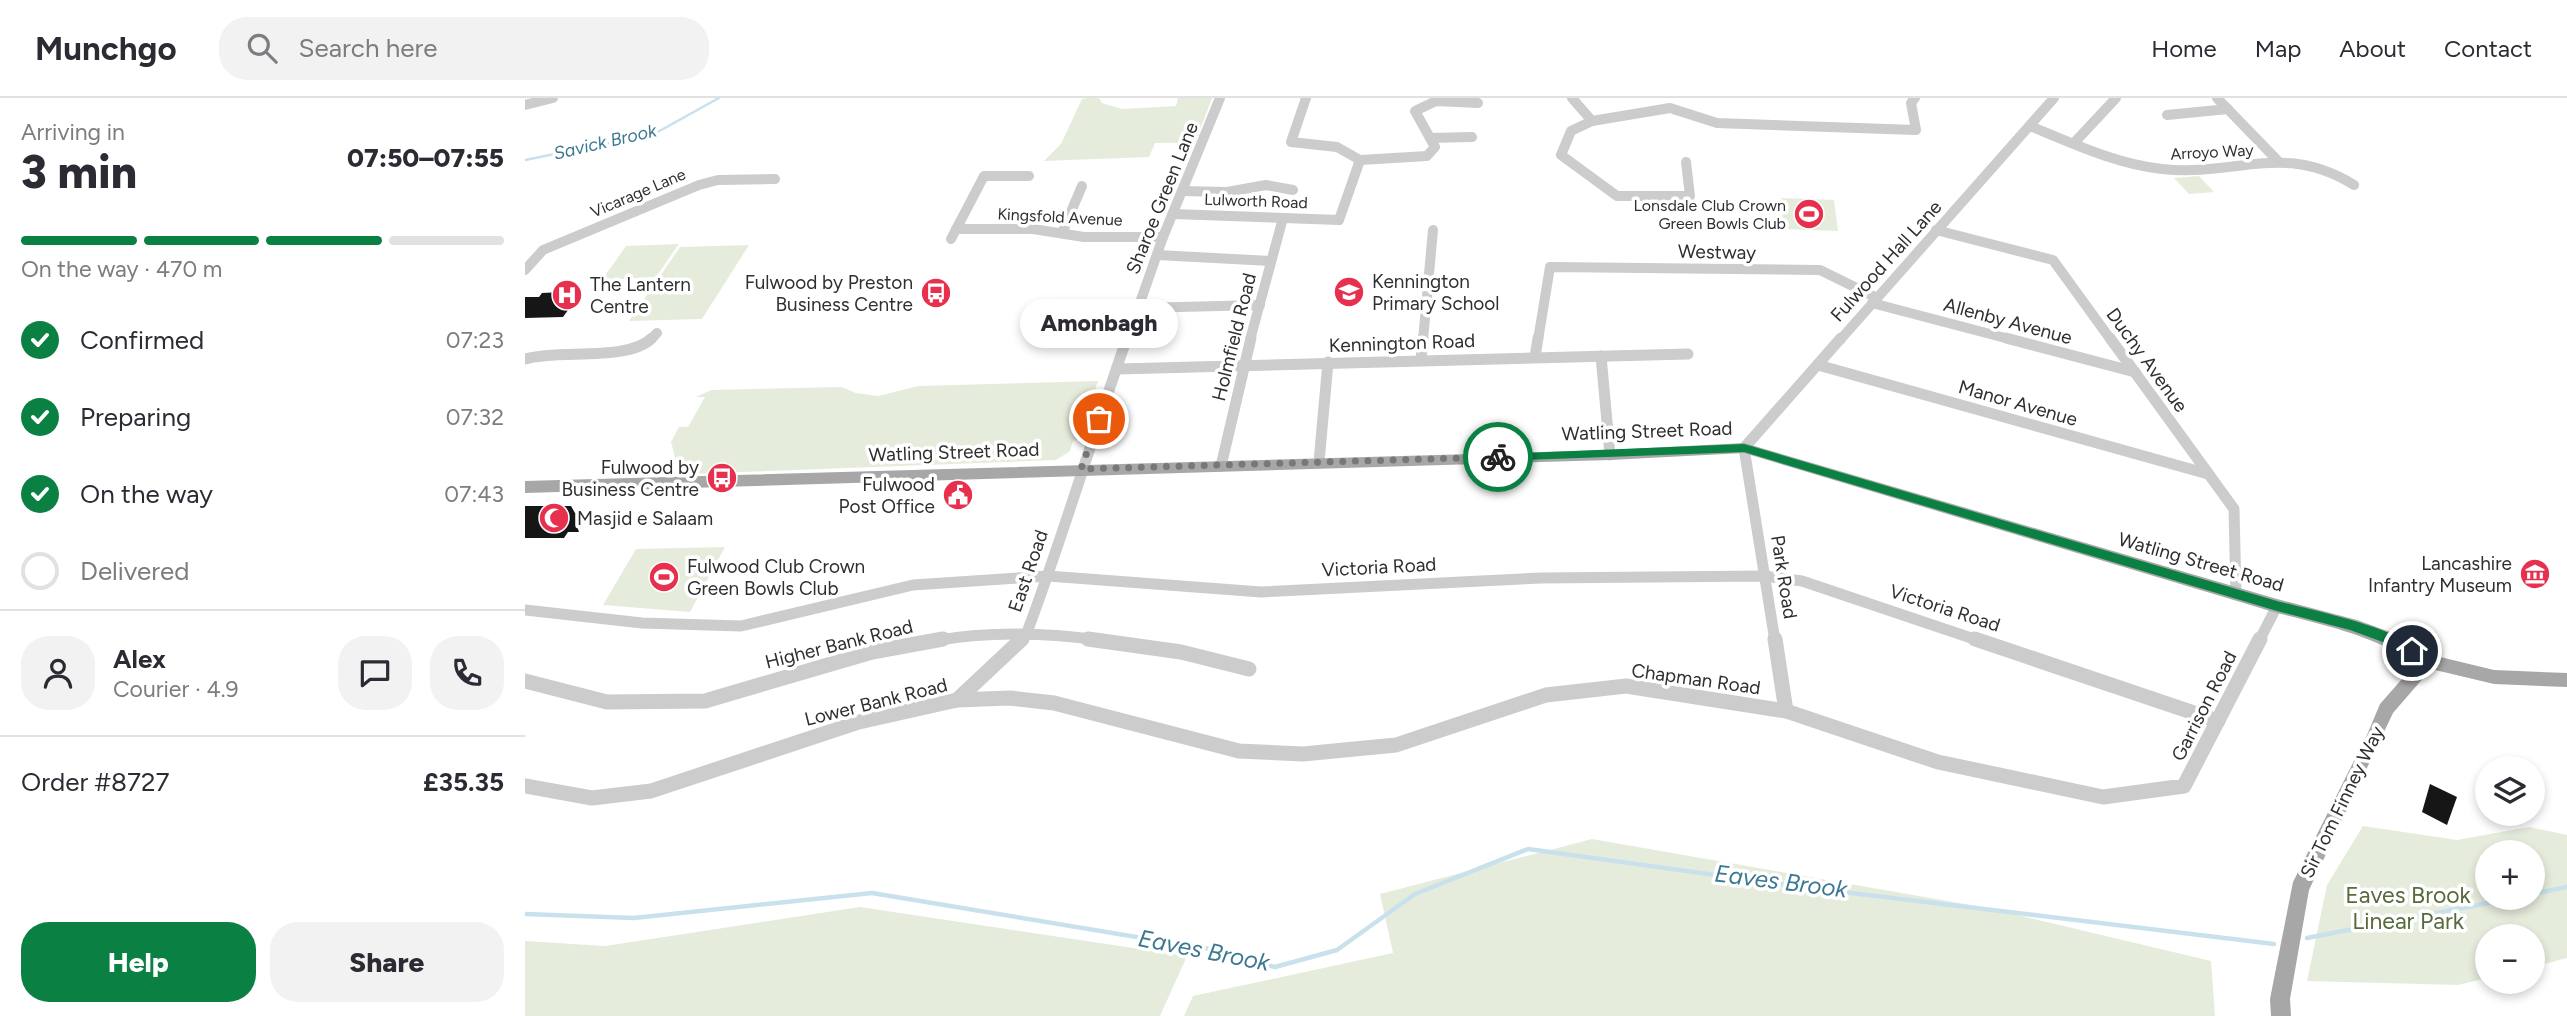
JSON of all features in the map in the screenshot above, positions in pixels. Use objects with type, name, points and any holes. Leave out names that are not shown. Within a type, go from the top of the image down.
[{"type":"main road","name":"Watling Street Road","points":[[525,487],[1611,455],[1744,448],[2277,606],[2351,625],[2395,641],[2428,661],[2494,677],[2567,680]]},
{"type":"main road","name":"Sir Tom Finney Way","points":[[2278,1010],[2300,889],[2370,748],[2386,709],[2428,661]]},
{"type":"street","points":[[525,105],[553,98]]},
{"type":"street","name":"Sharoe Green Lane","points":[[1081,469],[1163,237],[1220,98]]},
{"type":"street","points":[[1306,98],[1291,142],[1334,145],[1350,151],[1360,160],[1427,156],[1434,147],[1415,111],[1436,101],[1479,103]]},
{"type":"street","points":[[1572,98],[1592,121]]},
{"type":"street","points":[[1686,162],[1691,196],[1617,195],[1561,155],[1571,131],[1592,121],[1669,103],[1717,123],[1916,130],[1911,103],[1915,98]]},
{"type":"street","name":"Fulwood Hall Lane","points":[[1744,448],[2054,98]]},
{"type":"street","points":[[2074,143],[2116,98]]},
{"type":"street","points":[[2217,98],[2279,162]]},
{"type":"street","points":[[2167,115],[2228,109]]},
{"type":"street","name":"Arroyo Way","points":[[2030,126],[2138,165],[2186,171],[2303,162],[2336,171],[2354,185]]},
{"type":"street","points":[[1430,138],[1472,137]]},
{"type":"street","name":"Lulworth Road","points":[[1173,214],[1339,220],[1360,160]]},
{"type":"street","name":"Kingsfold Avenue","points":[[1029,176],[984,176],[953,234],[1033,229],[1084,237],[1163,237]]},
{"type":"street","name":"Vicarage Lane","points":[[525,270],[543,250],[699,185],[718,180],[775,179]]},
{"type":"street","points":[[1182,191],[1230,192],[1255,185],[1283,186],[1293,190]]},
{"type":"street","points":[[1062,233],[1082,186]]},
{"type":"street","name":"Holmfield Road","points":[[1221,466],[1243,366],[1283,218]]},
{"type":"street","points":[[1421,359],[1433,230]]},
{"type":"street","name":"Duchy Avenue","points":[[1937,230],[2053,260],[2234,509],[2237,594]]},
{"type":"street","points":[[1157,256],[1271,261]]},
{"type":"street","name":"Westway","points":[[1535,358],[1550,267],[1820,270],[1875,300]]},
{"type":"street","name":"Allenby Avenue","points":[[1875,300],[2135,372]]},
{"type":"street","points":[[1139,309],[1260,305]]},
{"type":"street","points":[[525,359],[538,355],[591,354],[643,347],[657,333]]},
{"type":"street","name":"Kennington Road","points":[[1118,369],[1688,354]]},
{"type":"street","points":[[1601,356],[1611,455]]},
{"type":"street","points":[[1319,462],[1328,362]]},
{"type":"street","name":"Manor Avenue","points":[[1818,365],[2209,474]]},
{"type":"street","name":"Park Road","points":[[1744,448],[1786,711]]},
{"type":"street","name":"East Road","points":[[957,700],[1026,635],[1048,576],[1081,469]]},
{"type":"street","name":"Victoria Road","points":[[525,610],[642,623],[741,626],[913,585],[1048,576],[1261,592],[1541,578],[1765,576],[1802,581],[2218,721]]},
{"type":"street","name":"Garrison Road","points":[[1938,762],[2103,797],[2184,786],[2277,606]]},
{"type":"street","name":"Higher Bank Road","points":[[525,681],[607,702],[705,701],[872,652],[955,637],[1026,635],[1100,640],[1168,650],[1249,669]]},
{"type":"street","name":"Chapman Road","points":[[1239,751],[1303,754],[1397,745],[1546,695],[1626,686],[1786,711],[1938,762]]},
{"type":"street","name":"Lower Bank Road","points":[[525,786],[592,798],[651,791],[859,722],[957,700],[1010,698],[1054,703],[1239,751]]},
{"type":"green space","points":[[1099,98],[1102,103],[1122,109],[1176,106],[1178,98],[1212,98],[1195,143],[1155,143],[1149,157],[1044,161],[1061,144],[1082,99]]},
{"type":"green space","points":[[2199,176],[2214,192],[2189,194],[2174,178]]},
{"type":"green space","name":"Lonsdale Club Crown Green Bowls Club","points":[[1781,198],[1834,200],[1838,231],[1783,229]]},
{"type":"green space","points":[[679,244],[656,277],[602,280],[626,246]]},
{"type":"green space","points":[[749,245],[702,319],[629,321],[680,247]]},
{"type":"green space","points":[[1098,381],[1077,440],[1073,441],[1070,451],[1056,460],[689,474],[678,465],[671,442],[679,427],[688,427],[705,397],[696,397],[711,390],[842,387],[856,393],[878,396],[918,386]]},
{"type":"green space","name":"Fulwood Club Crown Green Bowls Club","points":[[725,547],[690,612],[603,605],[636,549]]},
{"type":"green space","name":"Eaves Brook Linear Park","points":[[2363,826],[2457,840],[2529,827],[2567,835],[2567,958],[2545,964],[2545,924],[2475,924],[2475,981],[2458,985],[2307,981],[2327,885]]},
{"type":"green space","points":[[1592,839],[1988,908],[2211,961],[2215,1016],[1184,1016],[1193,996],[1393,953],[1380,894]]},
{"type":"green space","points":[[860,907],[1187,956],[1160,1016],[525,1016],[525,941],[605,946]]},
{"type":"building","points":[[582,291],[563,317],[525,318],[525,297],[539,297],[542,293]]},
{"type":"building","name":"Masjid e Salaam","points":[[525,506],[571,506],[575,513],[582,510],[585,522],[577,526],[579,532],[568,532],[564,538],[525,538]]},
{"type":"building","points":[[2430,784],[2457,797],[2447,825],[2422,812]]},
{"type":"waterway","name":"Savick Brook","points":[[525,160],[654,134],[719,98]]},
{"type":"waterway","name":"Eaves Brook","points":[[525,914],[634,918],[872,893],[1209,949],[1275,967],[1337,950],[1415,894],[1528,849],[1801,887],[2274,944]]},
{"type":"waterway","name":"Eaves Brook","points":[[2545,891],[2567,887]]},
{"type":"waterway","name":"Eaves Brook","points":[[2307,938],[2475,906]]},
{"type":"way so far","points":[[1099,419],[1081,469],[1498,457]]},
{"type":"place","name":"Lonsdale Club Crown Green Bowls Club","points":[[1809,214]]},
{"type":"place","name":"Kennington Primary School","points":[[1349,292]]},
{"type":"place","name":"Fulwood by Preston Business Centre","points":[[936,293]]},
{"type":"place","name":"The Lantern Centre","points":[[567,295]]},
{"type":"place","name":"Amonbagh","points":[[1099,419]]},
{"type":"place","name":"Fulwood by Business Centre","points":[[722,478]]},
{"type":"place","name":"Fulwood Post Office","points":[[958,495]]},
{"type":"place","name":"Masjid e Salaam","points":[[554,518]]},
{"type":"place","name":"Lancashire Infantry Museum","points":[[2535,574]]},
{"type":"place","name":"Fulwood Club Crown Green Bowls Club","points":[[664,577]]},
{"type":"route","points":[[1498,457],[1611,455],[1744,448],[2277,606],[2351,625],[2395,641],[2412,651]]}]
